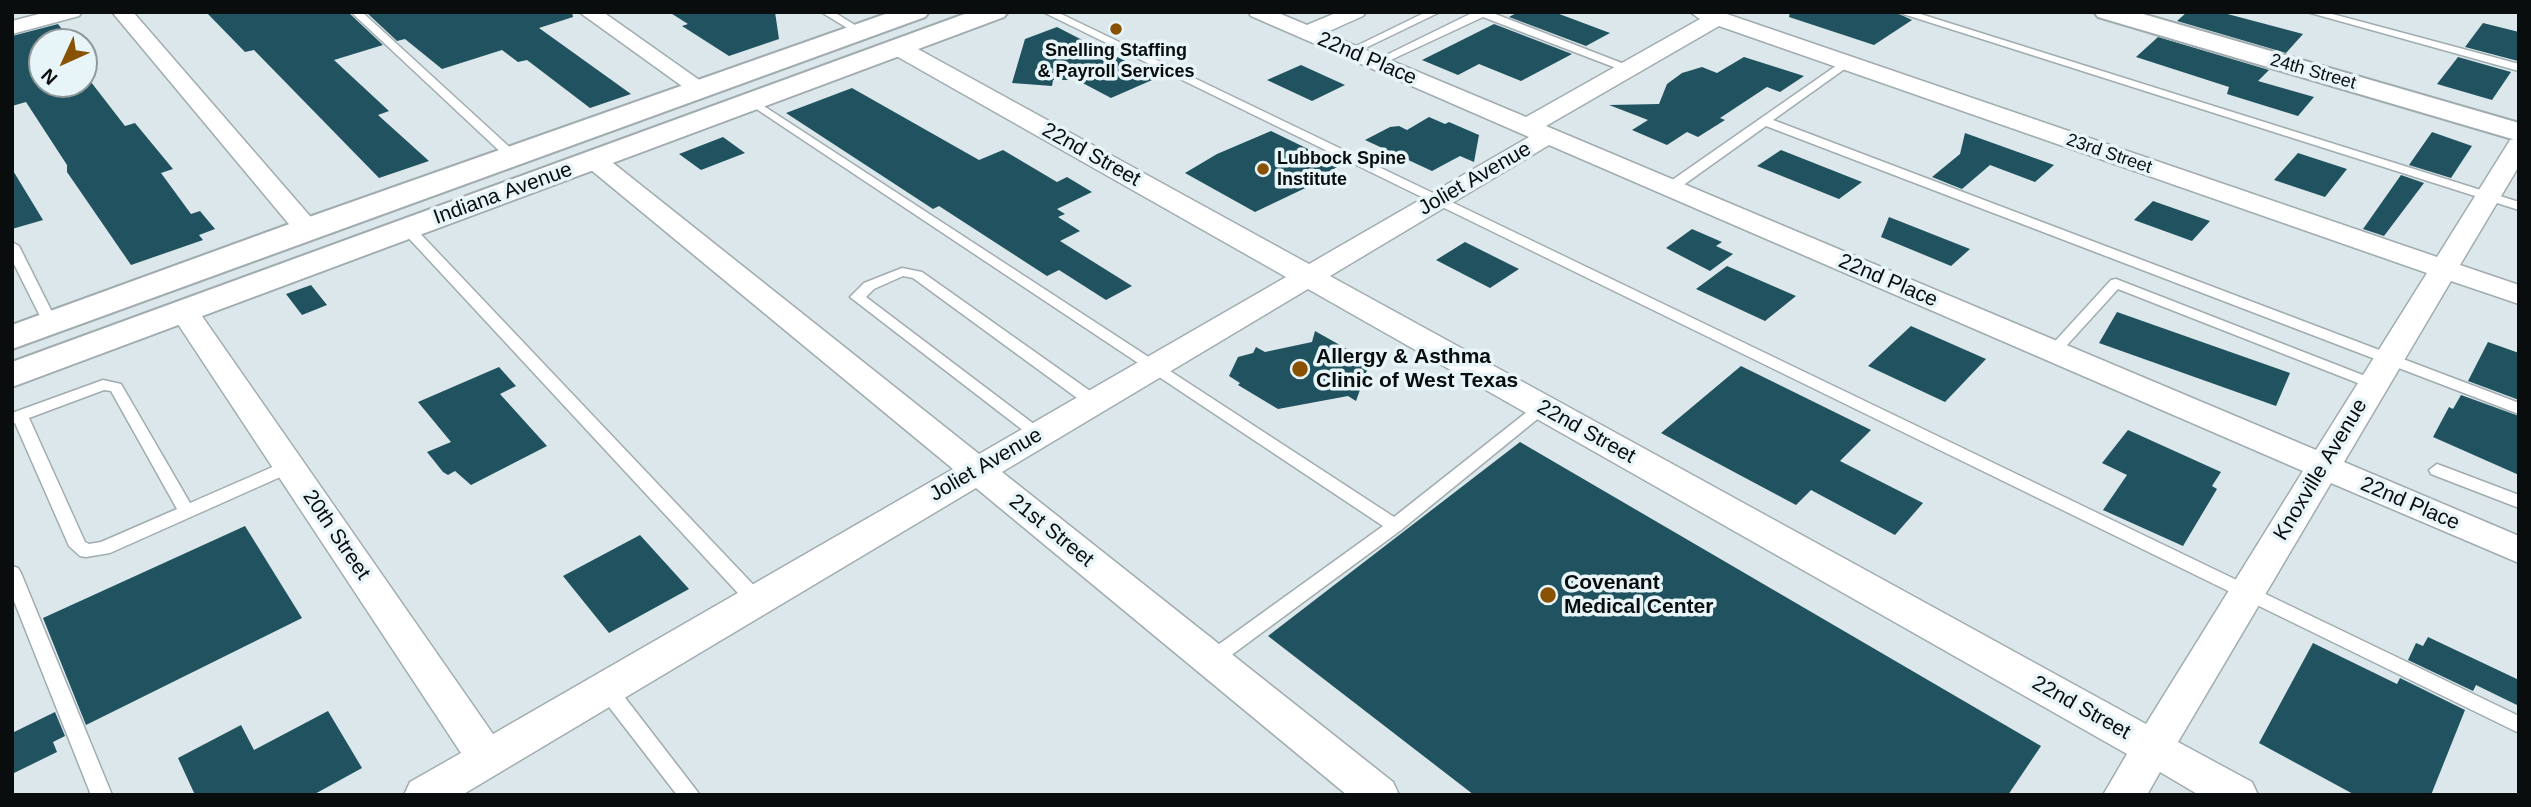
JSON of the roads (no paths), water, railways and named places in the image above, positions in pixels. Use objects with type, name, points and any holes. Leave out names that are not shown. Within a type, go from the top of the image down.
[{"type":"main road","name":"Indiana Avenue","points":[[12,338],[307,229],[916,12]]},
{"type":"main road","points":[[760,99],[890,37],[956,12]]},
{"type":"main road","name":"Indiana Avenue","points":[[12,376],[995,12]]},
{"type":"main road","name":"24th Street","points":[[2107,12],[2519,132]]},
{"type":"main road","points":[[594,160],[590,153],[600,143],[726,97],[858,33]]},
{"type":"street","points":[[12,27],[72,12]]},
{"type":"street","points":[[122,12],[307,229]]},
{"type":"street","points":[[589,12],[701,89]]},
{"type":"street","name":"22nd Place","points":[[1258,12],[2519,550]]},
{"type":"street","name":"Joliet Avenue","points":[[425,795],[1436,201],[1628,69],[1717,18],[1757,12]]},
{"type":"street","points":[[1307,33],[1343,14]]},
{"type":"street","name":"23rd Street","points":[[1717,18],[2519,295]]},
{"type":"street","name":"22nd Street","points":[[898,48],[2237,795]]},
{"type":"street","name":"Knoxville Avenue","points":[[2124,795],[2519,145]]},
{"type":"street","name":"21st Street","points":[[594,160],[1378,795]]},
{"type":"street","name":"20th Street","points":[[185,312],[487,758]]},
{"type":"lane","points":[[356,12],[512,156]]},
{"type":"lane","points":[[826,12],[858,33]]},
{"type":"lane","points":[[1048,12],[2519,724]]},
{"type":"lane","points":[[1349,52],[1434,12]]},
{"type":"lane","points":[[1902,12],[2519,206]]},
{"type":"lane","points":[[2312,12],[2519,68]]},
{"type":"lane","points":[[1376,63],[1482,13],[1628,69]]},
{"type":"lane","points":[[1670,188],[1847,63]]},
{"type":"lane","points":[[760,99],[1153,367],[1395,526]]},
{"type":"lane","points":[[1764,121],[2381,372]]},
{"type":"lane","points":[[408,229],[756,600]]},
{"type":"lane","points":[[12,246],[51,324]]},
{"type":"lane","points":[[1039,434],[857,297],[869,286],[902,272],[917,275],[1094,402]]},
{"type":"lane","points":[[2053,352],[2116,283],[2381,372],[2519,409]]},
{"type":"lane","points":[[187,512],[117,387],[103,385],[16,418],[21,439],[78,546],[86,551],[104,548],[187,512],[290,466]]},
{"type":"lane","points":[[1211,660],[1395,526],[1543,408]]},
{"type":"lane","points":[[2437,470],[2519,502]]},
{"type":"lane","points":[[12,573],[102,795]]},
{"type":"lane","points":[[606,688],[690,795]]},
{"type":"place","name":"Snelling Staffing & Payroll Services","points":[[1116,29]]},
{"type":"place","name":"Lubbock Spine Institute","points":[[1263,169]]},
{"type":"place","name":"Allergy & Asthma Clinic of West Texas","points":[[1300,369]]},
{"type":"place","name":"Covenant Medical Center","points":[[1548,595]]}]
